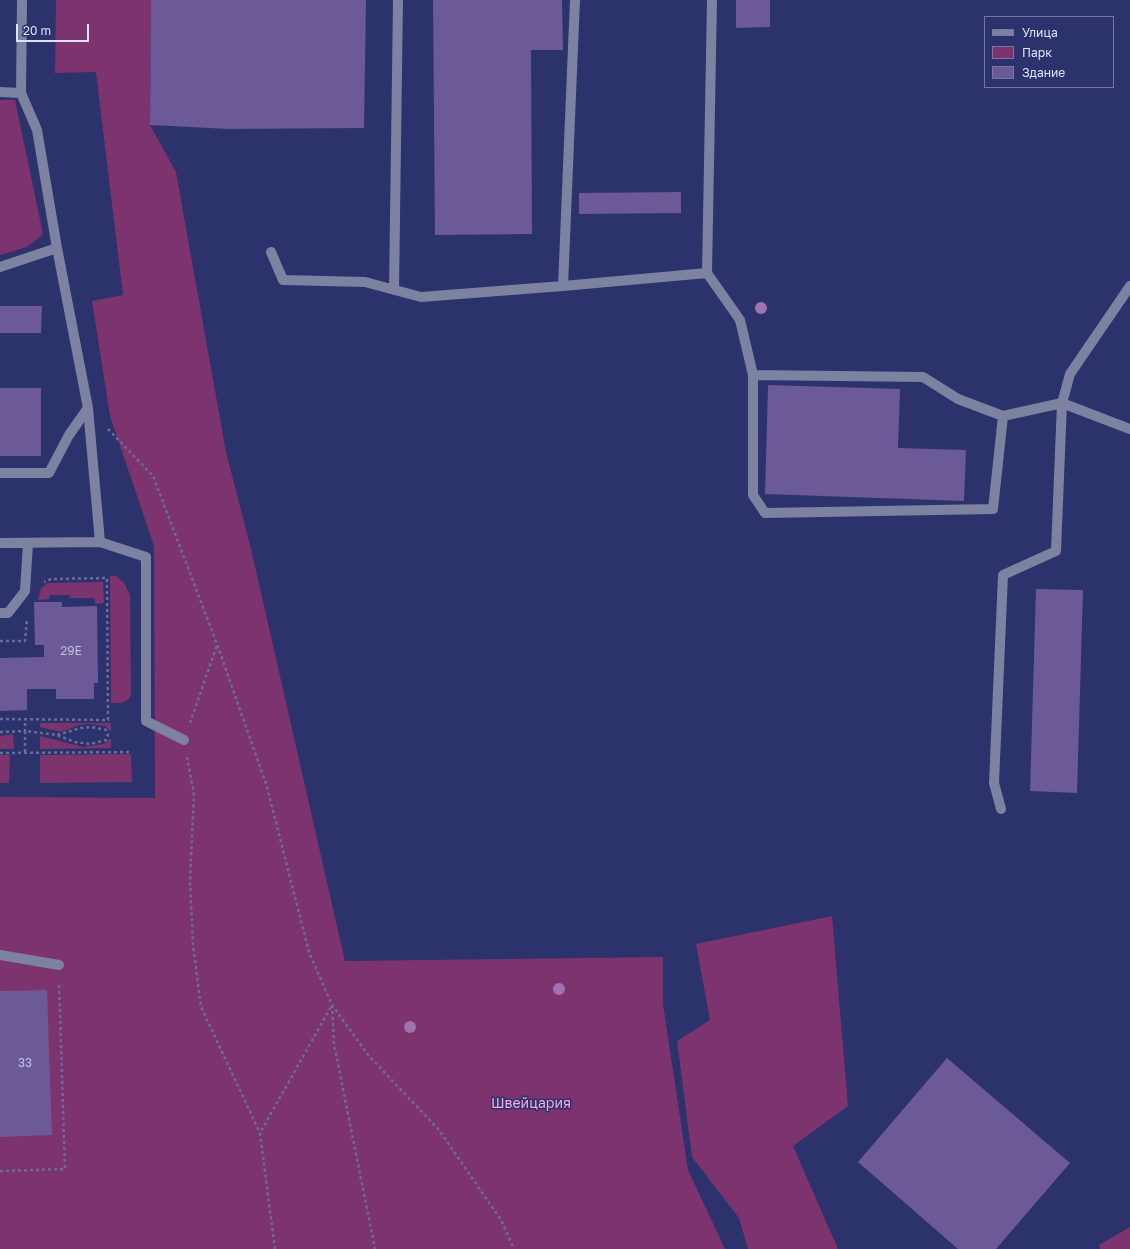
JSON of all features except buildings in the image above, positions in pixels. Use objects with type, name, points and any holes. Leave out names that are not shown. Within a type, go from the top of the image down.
[{"type":"lane","points":[[22,0],[21,93],[37,130],[57,248],[88,408],[100,542]]},
{"type":"lane","points":[[394,290],[398,0]]},
{"type":"lane","points":[[563,286],[575,0]]},
{"type":"lane","points":[[712,0],[707,274],[740,320],[753,375],[753,495],[766,513],[993,509],[1003,416]]},
{"type":"lane","points":[[0,92],[21,93]]},
{"type":"lane","points":[[0,267],[57,248]]},
{"type":"lane","points":[[271,252],[283,280],[364,282],[421,298],[707,274]]},
{"type":"lane","points":[[1001,809],[994,783],[1003,574],[1056,552],[1062,403],[1070,374],[1130,286]]},
{"type":"lane","points":[[753,375],[923,377],[958,400],[1003,416],[1062,403],[1130,429]]},
{"type":"lane","points":[[0,473],[49,472],[69,435],[88,408]]},
{"type":"lane","points":[[0,543],[100,542],[146,557],[146,721],[184,740]]},
{"type":"lane","points":[[0,613],[8,613],[25,591],[28,543]]},
{"type":"lane","points":[[0,955],[59,965]]},
{"type":"path","points":[[88,408],[153,476],[217,644],[267,787],[309,952],[332,1005],[369,1056],[439,1130],[501,1220],[514,1249]]},
{"type":"path","points":[[0,719],[108,720],[107,578],[51,579],[45,580],[39,586]]},
{"type":"path","points":[[0,641],[25,641],[28,617]]},
{"type":"path","points":[[217,644],[184,740],[194,794],[190,880],[193,945],[201,1007],[260,1133],[276,1249]]},
{"type":"path","points":[[25,752],[26,720]]},
{"type":"path","points":[[0,732],[25,731],[57,735],[75,742],[90,744],[106,740],[108,735],[106,730],[91,727],[81,728],[57,735]]},
{"type":"path","points":[[0,752],[132,752]]},
{"type":"path","points":[[0,1171],[65,1169],[59,965]]},
{"type":"path","points":[[260,1133],[332,1005]]},
{"type":"path","points":[[332,1005],[334,1044],[375,1249]]},
{"type":"green space","name":"Швейцария","points":[[56,0],[151,0],[150,125],[176,172],[226,452],[251,549],[345,961],[663,957],[663,1004],[688,1170],[725,1249],[0,1249],[0,797],[155,798],[154,546],[110,416],[92,301],[123,295],[96,72],[55,73]]},
{"type":"green space","points":[[0,100],[15,100],[43,234],[27,247],[0,255]]},
{"type":"green space","points":[[110,576],[116,576],[124,583],[130,595],[131,694],[129,699],[121,703],[111,703]]},
{"type":"green space","points":[[103,582],[104,603],[95,604],[95,598],[70,598],[69,595],[50,595],[49,599],[38,600],[41,588],[48,583]]},
{"type":"green space","points":[[40,723],[111,723],[111,732],[105,726],[90,724],[79,725],[61,732],[40,727]]},
{"type":"green space","points":[[13,734],[14,749],[0,749],[0,736]]},
{"type":"green space","points":[[40,736],[83,747],[104,744],[111,738],[111,748],[40,749]]},
{"type":"green space","points":[[131,754],[132,782],[40,783],[40,755]]},
{"type":"green space","points":[[0,755],[10,755],[9,783],[0,783]]},
{"type":"green space","points":[[832,916],[848,1106],[793,1146],[838,1249],[748,1249],[739,1218],[692,1157],[677,1041],[710,1020],[696,944]]},
{"type":"green space","points":[[1130,1227],[1130,1249],[1100,1249],[1099,1245]]}]
